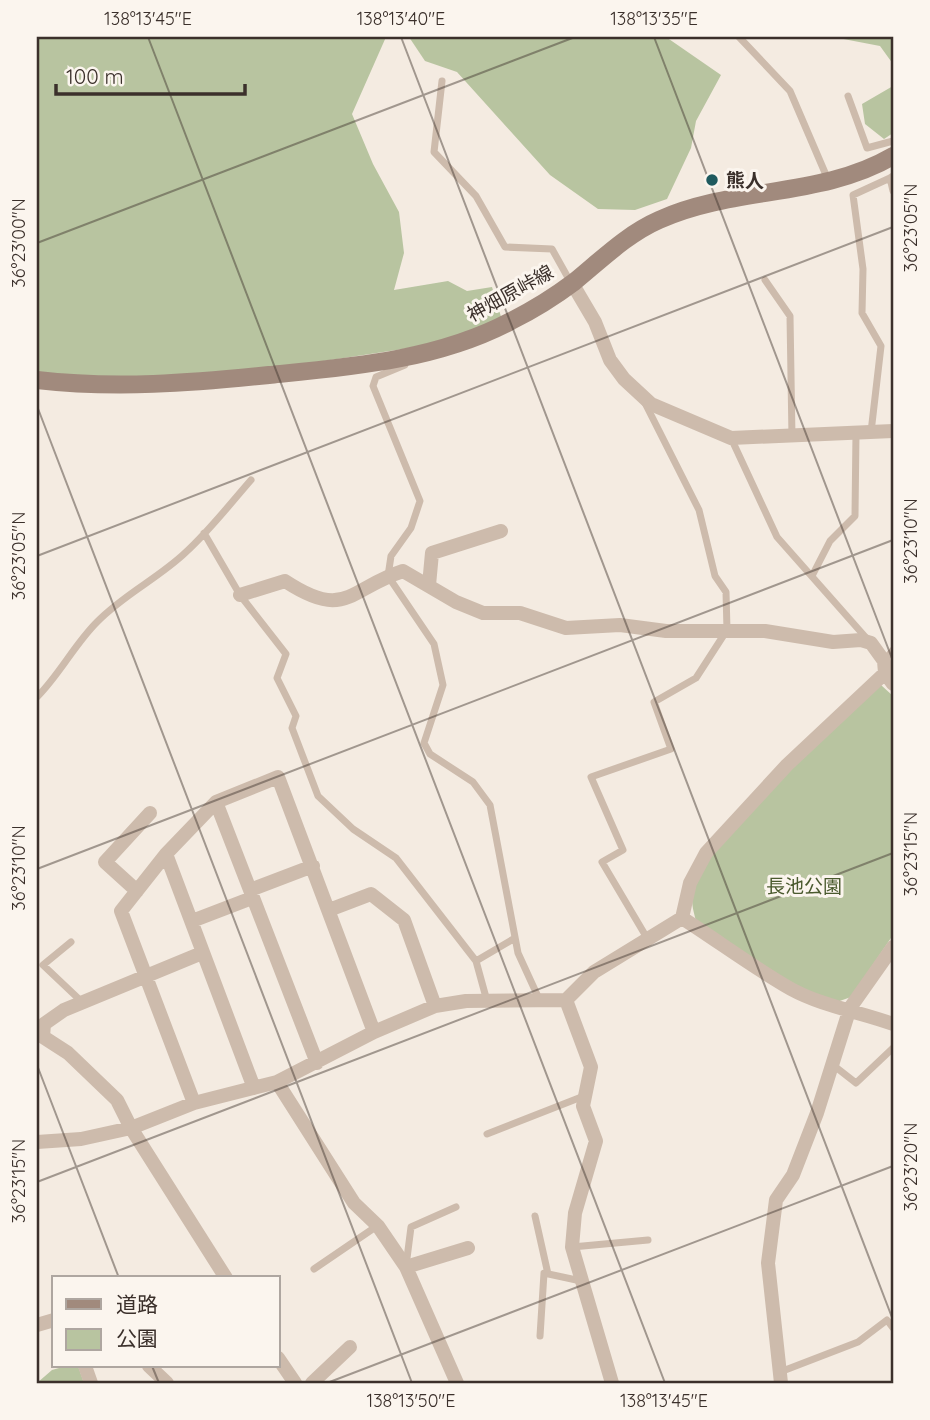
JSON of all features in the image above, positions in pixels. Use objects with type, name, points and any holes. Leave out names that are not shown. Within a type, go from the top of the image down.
[{"type":"street","name":"神畑原峠線","points":[[37,380],[130,385],[213,383],[339,368],[436,351],[510,322],[572,283],[633,234],[660,220],[716,203],[829,182],[850,176],[893,156]]},
{"type":"street","points":[[572,283],[595,322],[610,360],[643,398],[731,438],[893,431]]},
{"type":"street","points":[[429,585],[432,553],[501,531]]},
{"type":"street","points":[[37,1142],[81,1139],[131,1128],[194,1102],[277,1082],[374,1032],[435,1006],[566,1000],[594,972],[682,918],[690,883],[706,853],[788,765],[889,667],[871,643],[861,640],[833,642],[765,631],[666,631],[620,625],[566,628],[520,612],[483,613],[403,571],[388,576],[351,598],[334,603],[285,581],[240,595]]},
{"type":"street","points":[[194,1102],[143,976],[121,911],[166,854],[216,802],[278,778],[374,1032]]},
{"type":"street","points":[[216,802],[317,1063]]},
{"type":"street","points":[[137,891],[105,862],[150,813]]},
{"type":"street","points":[[166,854],[254,1088]]},
{"type":"street","points":[[192,921],[313,866]]},
{"type":"street","points":[[329,910],[371,894],[404,920],[435,1006]]},
{"type":"street","points":[[682,918],[792,989],[831,1006],[850,1009],[893,1024]]},
{"type":"street","points":[[780,1378],[768,1263],[776,1200],[793,1175],[850,1009],[893,947]]},
{"type":"street","points":[[202,953],[81,1001],[49,1018],[40,1035],[97,1077],[117,1100],[131,1128],[225,1276]]},
{"type":"street","points":[[566,1000],[591,1067],[591,1080],[584,1096],[584,1115],[596,1141],[575,1213],[572,1247],[612,1383]]},
{"type":"street","points":[[277,1082],[354,1203],[378,1226],[406,1267],[457,1383]]},
{"type":"street","points":[[406,1267],[468,1248]]},
{"type":"street","points":[[312,1383],[350,1347]]},
{"type":"street","points":[[280,1361],[295,1383]]},
{"type":"street","points":[[151,1368],[167,1383]]},
{"type":"lane","points":[[739,37],[790,92],[829,182]]},
{"type":"lane","points":[[442,81],[434,152],[476,196],[505,247],[552,249],[572,283]]},
{"type":"lane","points":[[848,96],[867,148],[893,141]]},
{"type":"lane","points":[[811,576],[830,541],[855,516],[863,433],[881,346],[862,313],[863,269],[853,195],[891,177],[893,191]]},
{"type":"lane","points":[[765,280],[790,316],[792,437]]},
{"type":"lane","points":[[404,356],[405,365],[376,377],[373,386],[420,501],[411,528],[391,556],[388,576],[419,617],[434,644],[443,685],[424,743],[430,754],[473,782],[491,804],[518,953],[540,1002]]},
{"type":"lane","points":[[643,398],[699,510],[715,576],[726,592],[727,630],[696,678],[654,702],[671,749],[591,777],[623,850],[602,862],[647,938]]},
{"type":"lane","points":[[731,438],[777,537],[871,643]]},
{"type":"lane","points":[[37,697],[54,680],[75,646],[98,621],[129,593],[185,554],[251,480]]},
{"type":"lane","points":[[204,533],[240,595],[286,654],[277,678],[296,716],[292,728],[318,796],[353,830],[396,858],[477,961],[487,1002]]},
{"type":"lane","points":[[477,961],[515,938]]},
{"type":"lane","points":[[71,942],[43,965],[81,1001]]},
{"type":"lane","points":[[832,1065],[856,1083],[893,1048]]},
{"type":"lane","points":[[487,1134],[584,1096]]},
{"type":"lane","points":[[406,1267],[411,1227],[456,1207]]},
{"type":"lane","points":[[535,1216],[548,1274]]},
{"type":"lane","points":[[314,1269],[378,1226]]},
{"type":"lane","points":[[572,1247],[648,1240]]},
{"type":"lane","points":[[540,1336],[544,1273],[581,1281]]},
{"type":"lane","points":[[780,1378],[858,1342],[887,1320],[893,1328]]},
{"type":"green space","points":[[37,37],[386,37],[352,114],[373,164],[399,212],[404,253],[394,290],[448,281],[467,291],[492,287],[502,320],[472,335],[403,349],[271,369],[163,380],[37,374]]},
{"type":"green space","points":[[409,37],[666,37],[721,75],[696,121],[691,148],[667,199],[635,210],[598,209],[550,175],[457,72],[425,61]]},
{"type":"green space","points":[[833,37],[893,37],[893,64],[880,46]]},
{"type":"green space","points":[[893,86],[893,133],[884,139],[865,124],[862,104]]},
{"type":"green space","name":"長池公園","points":[[881,685],[893,696],[893,935],[851,997],[834,1003],[793,986],[697,924],[692,906],[693,892],[704,865],[748,811]]},
{"type":"green space","points":[[79,1368],[84,1383],[37,1383],[52,1370]]},
{"type":"place","name":"熊人","points":[[712,180]]}]
